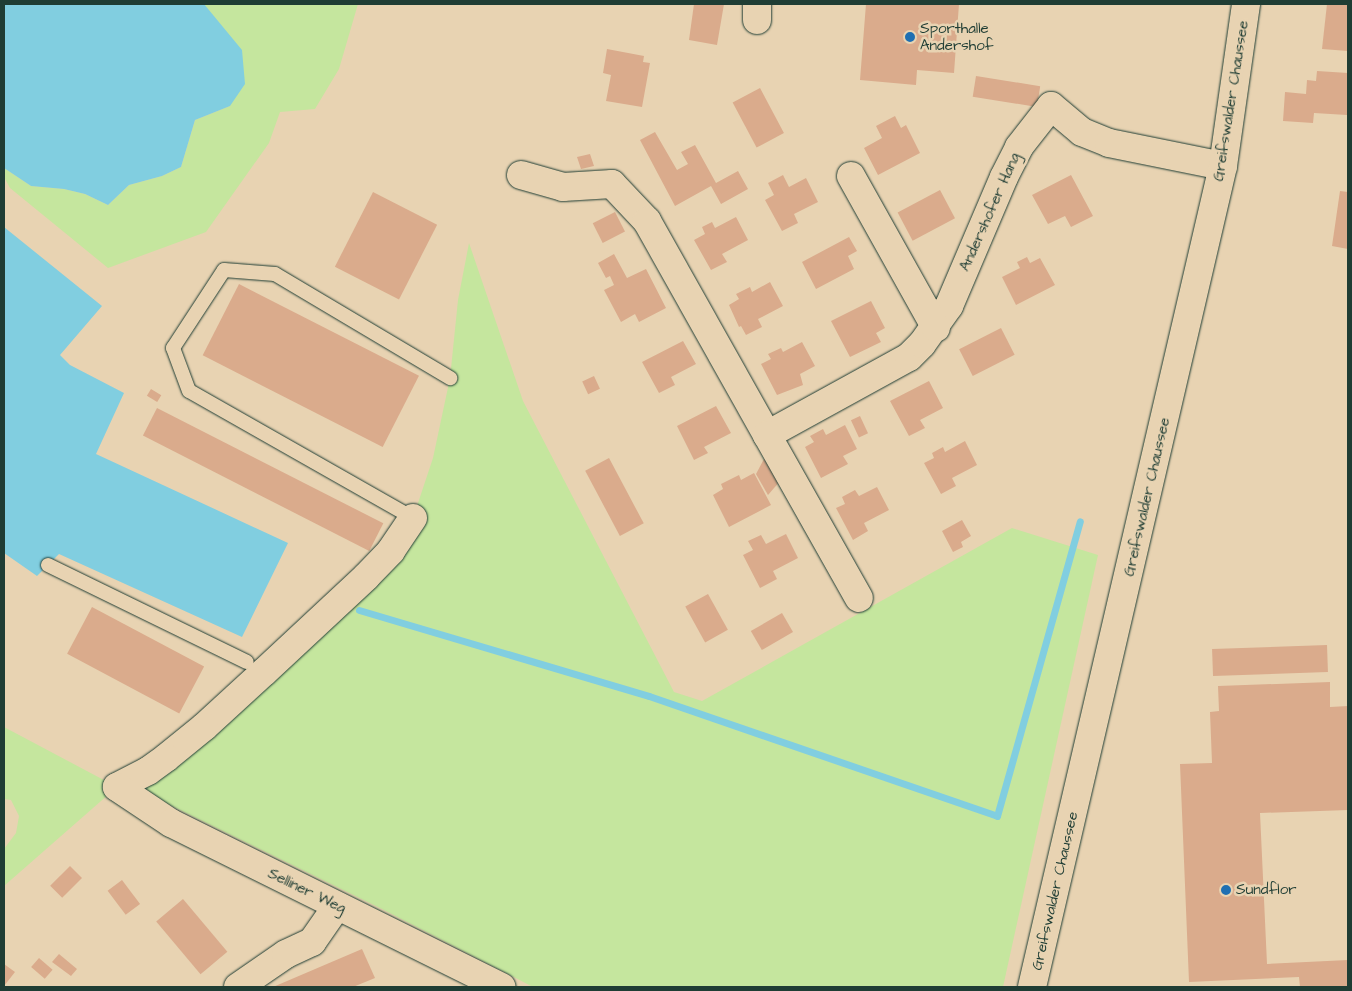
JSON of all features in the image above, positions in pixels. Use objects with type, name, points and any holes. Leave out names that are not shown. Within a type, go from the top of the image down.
[{"type":"street","name":"Greifswalder Chaussee","points":[[1032,987],[1223,166],[1246,4]]},
{"type":"street","name":"Andershofer Hang","points":[[767,435],[909,357],[936,328],[949,306],[1019,147],[1051,106],[1082,132],[1109,143],[1223,166]]},
{"type":"street","points":[[521,175],[563,187],[612,184],[646,221],[859,598]]},
{"type":"street","points":[[851,176],[936,328]]},
{"type":"street","name":"Selliner Weg","points":[[412,518],[390,552],[366,577],[257,679],[204,727],[155,766],[117,787],[171,823],[500,987]]},
{"type":"street","points":[[238,987],[286,954],[312,942],[337,906]]},
{"type":"lane","points":[[412,518],[189,391],[173,348],[224,270],[275,274],[450,378]]},
{"type":"lane","points":[[48,565],[247,662]]},
{"type":"green space","points":[[204,4],[358,4],[339,69],[315,109],[280,112],[269,143],[206,232],[108,268],[10,188],[4,177],[4,168],[31,186],[64,189],[85,194],[108,205],[129,185],[162,176],[181,167],[195,120],[230,106]]},
{"type":"green space","points":[[469,243],[523,401],[674,692],[702,701],[1012,528],[1098,555],[1003,987],[533,987],[382,909],[125,783],[413,518],[433,458],[450,378],[458,300]]},
{"type":"green space","points":[[4,727],[117,787],[4,886],[4,849],[16,833],[19,816],[11,800],[4,799]]},
{"type":"water","points":[[4,4],[204,4],[242,50],[245,84],[230,106],[195,120],[181,167],[162,176],[129,185],[108,205],[85,194],[64,189],[31,186],[4,168]]},
{"type":"water","points":[[4,227],[102,306],[60,355],[70,365],[124,393],[96,454],[288,543],[242,637],[59,554],[37,576],[4,553]]},
{"type":"building","points":[[694,4],[724,4],[717,45],[689,40]]},
{"type":"building","name":"Sporthalle Andershof","points":[[866,4],[959,4],[954,73],[917,70],[916,85],[860,80]]},
{"type":"building","points":[[1327,4],[1348,4],[1348,51],[1322,49]]},
{"type":"building","points":[[607,49],[644,56],[643,62],[650,63],[642,107],[606,101],[611,75],[603,73]]},
{"type":"building","points":[[1317,71],[1348,73],[1347,115],[1314,113],[1313,123],[1283,121],[1285,92],[1306,94],[1307,80],[1316,81]]},
{"type":"building","points":[[976,76],[1040,86],[1037,107],[973,97]]},
{"type":"building","points":[[760,88],[784,133],[757,148],[733,103]]},
{"type":"building","points":[[895,116],[901,128],[906,125],[920,153],[878,175],[864,148],[882,138],[876,126]]},
{"type":"building","points":[[655,132],[677,170],[688,164],[681,152],[695,145],[716,183],[738,171],[748,189],[721,204],[711,186],[675,206],[640,140]]},
{"type":"building","points":[[590,154],[594,166],[581,169],[577,157]]},
{"type":"building","points":[[783,175],[789,187],[806,178],[818,202],[794,214],[798,223],[782,231],[765,200],[774,195],[768,183]]},
{"type":"building","points":[[1071,175],[1093,216],[1071,227],[1065,216],[1048,224],[1032,195]]},
{"type":"building","points":[[940,190],[955,218],[913,241],[898,213]]},
{"type":"building","points":[[1340,191],[1348,192],[1348,249],[1332,246]]},
{"type":"building","points":[[373,192],[437,225],[399,300],[335,267]]},
{"type":"building","points":[[615,212],[625,232],[603,243],[593,223]]},
{"type":"building","points":[[736,217],[748,240],[722,254],[727,262],[711,270],[694,240],[705,234],[702,227],[712,222],[715,228]]},
{"type":"building","points":[[849,237],[857,251],[848,256],[854,269],[816,289],[802,262]]},
{"type":"building","points":[[614,254],[627,278],[646,269],[666,308],[639,322],[635,314],[621,322],[604,290],[614,285],[610,276],[606,278],[598,263]]},
{"type":"building","points":[[1027,257],[1030,263],[1040,258],[1055,285],[1016,305],[1002,277],[1020,268],[1017,262]]},
{"type":"building","points":[[770,282],[783,306],[758,319],[762,327],[746,335],[741,326],[739,327],[729,305],[739,299],[736,294],[750,287],[752,292]]},
{"type":"building","points":[[239,284],[419,376],[383,447],[203,355]]},
{"type":"building","points":[[871,301],[885,328],[876,333],[881,342],[850,357],[831,321]]},
{"type":"building","points":[[1001,328],[1015,355],[973,376],[959,349]]},
{"type":"building","points":[[683,341],[696,364],[671,377],[675,385],[659,393],[642,362]]},
{"type":"building","points":[[802,342],[815,366],[800,374],[803,385],[777,395],[761,364],[771,359],[768,354],[781,348],[783,352]]},
{"type":"building","points":[[594,376],[600,389],[588,394],[582,381]]},
{"type":"building","points":[[929,381],[943,408],[920,420],[925,428],[909,436],[890,401]]},
{"type":"building","points":[[151,389],[161,395],[157,402],[147,396]]},
{"type":"building","points":[[716,406],[731,433],[704,447],[708,453],[694,460],[677,426]]},
{"type":"building","points":[[157,408],[383,523],[369,551],[143,436]]},
{"type":"building","points":[[860,416],[868,433],[859,437],[851,420]]},
{"type":"building","points":[[845,425],[857,449],[843,456],[848,464],[821,478],[805,447],[814,442],[810,436],[823,429],[826,435]]},
{"type":"building","points":[[965,441],[977,465],[952,478],[956,486],[941,494],[924,463],[934,458],[932,453],[943,447],[945,452]]},
{"type":"building","points":[[609,458],[644,523],[620,536],[585,471]]},
{"type":"building","points":[[764,459],[773,464],[781,480],[768,495],[756,474]]},
{"type":"building","points":[[754,473],[771,505],[729,527],[713,495],[723,489],[721,484],[739,475],[741,480]]},
{"type":"building","points":[[877,487],[889,510],[864,523],[868,531],[853,540],[836,508],[845,504],[842,497],[855,490],[859,496]]},
{"type":"building","points":[[962,520],[971,536],[961,542],[963,547],[953,552],[942,531]]},
{"type":"building","points":[[786,534],[798,558],[773,571],[777,579],[760,588],[743,555],[753,550],[748,541],[761,535],[766,544]]},
{"type":"building","points":[[708,594],[728,630],[705,642],[685,607]]},
{"type":"building","points":[[92,607],[204,667],[179,713],[67,654]]},
{"type":"building","points":[[782,613],[793,632],[762,650],[751,631]]},
{"type":"building","points":[[1327,645],[1328,672],[1213,676],[1212,649]]},
{"type":"building","points":[[1330,682],[1330,707],[1348,706],[1348,810],[1260,813],[1267,964],[1348,960],[1348,987],[1300,987],[1299,977],[1189,982],[1180,764],[1212,763],[1210,712],[1219,711],[1218,686]]},
{"type":"building","points":[[70,866],[82,878],[62,898],[50,886]]},
{"type":"building","points":[[122,880],[140,904],[126,915],[108,891]]},
{"type":"building","points":[[183,899],[227,952],[201,974],[156,921]]},
{"type":"building","points":[[362,949],[375,978],[353,987],[273,987]]},
{"type":"building","points":[[59,954],[77,969],[71,976],[52,962]]},
{"type":"building","points":[[39,958],[53,970],[45,979],[31,967]]},
{"type":"building","points":[[4,964],[15,972],[4,986]]},
{"type":"waterway","points":[[359,610],[649,696],[997,816],[1080,521]]},
{"type":"place","name":"Sporthalle Andershof","points":[[910,37]]},
{"type":"place","name":"Sundflor","points":[[1226,890]]}]
